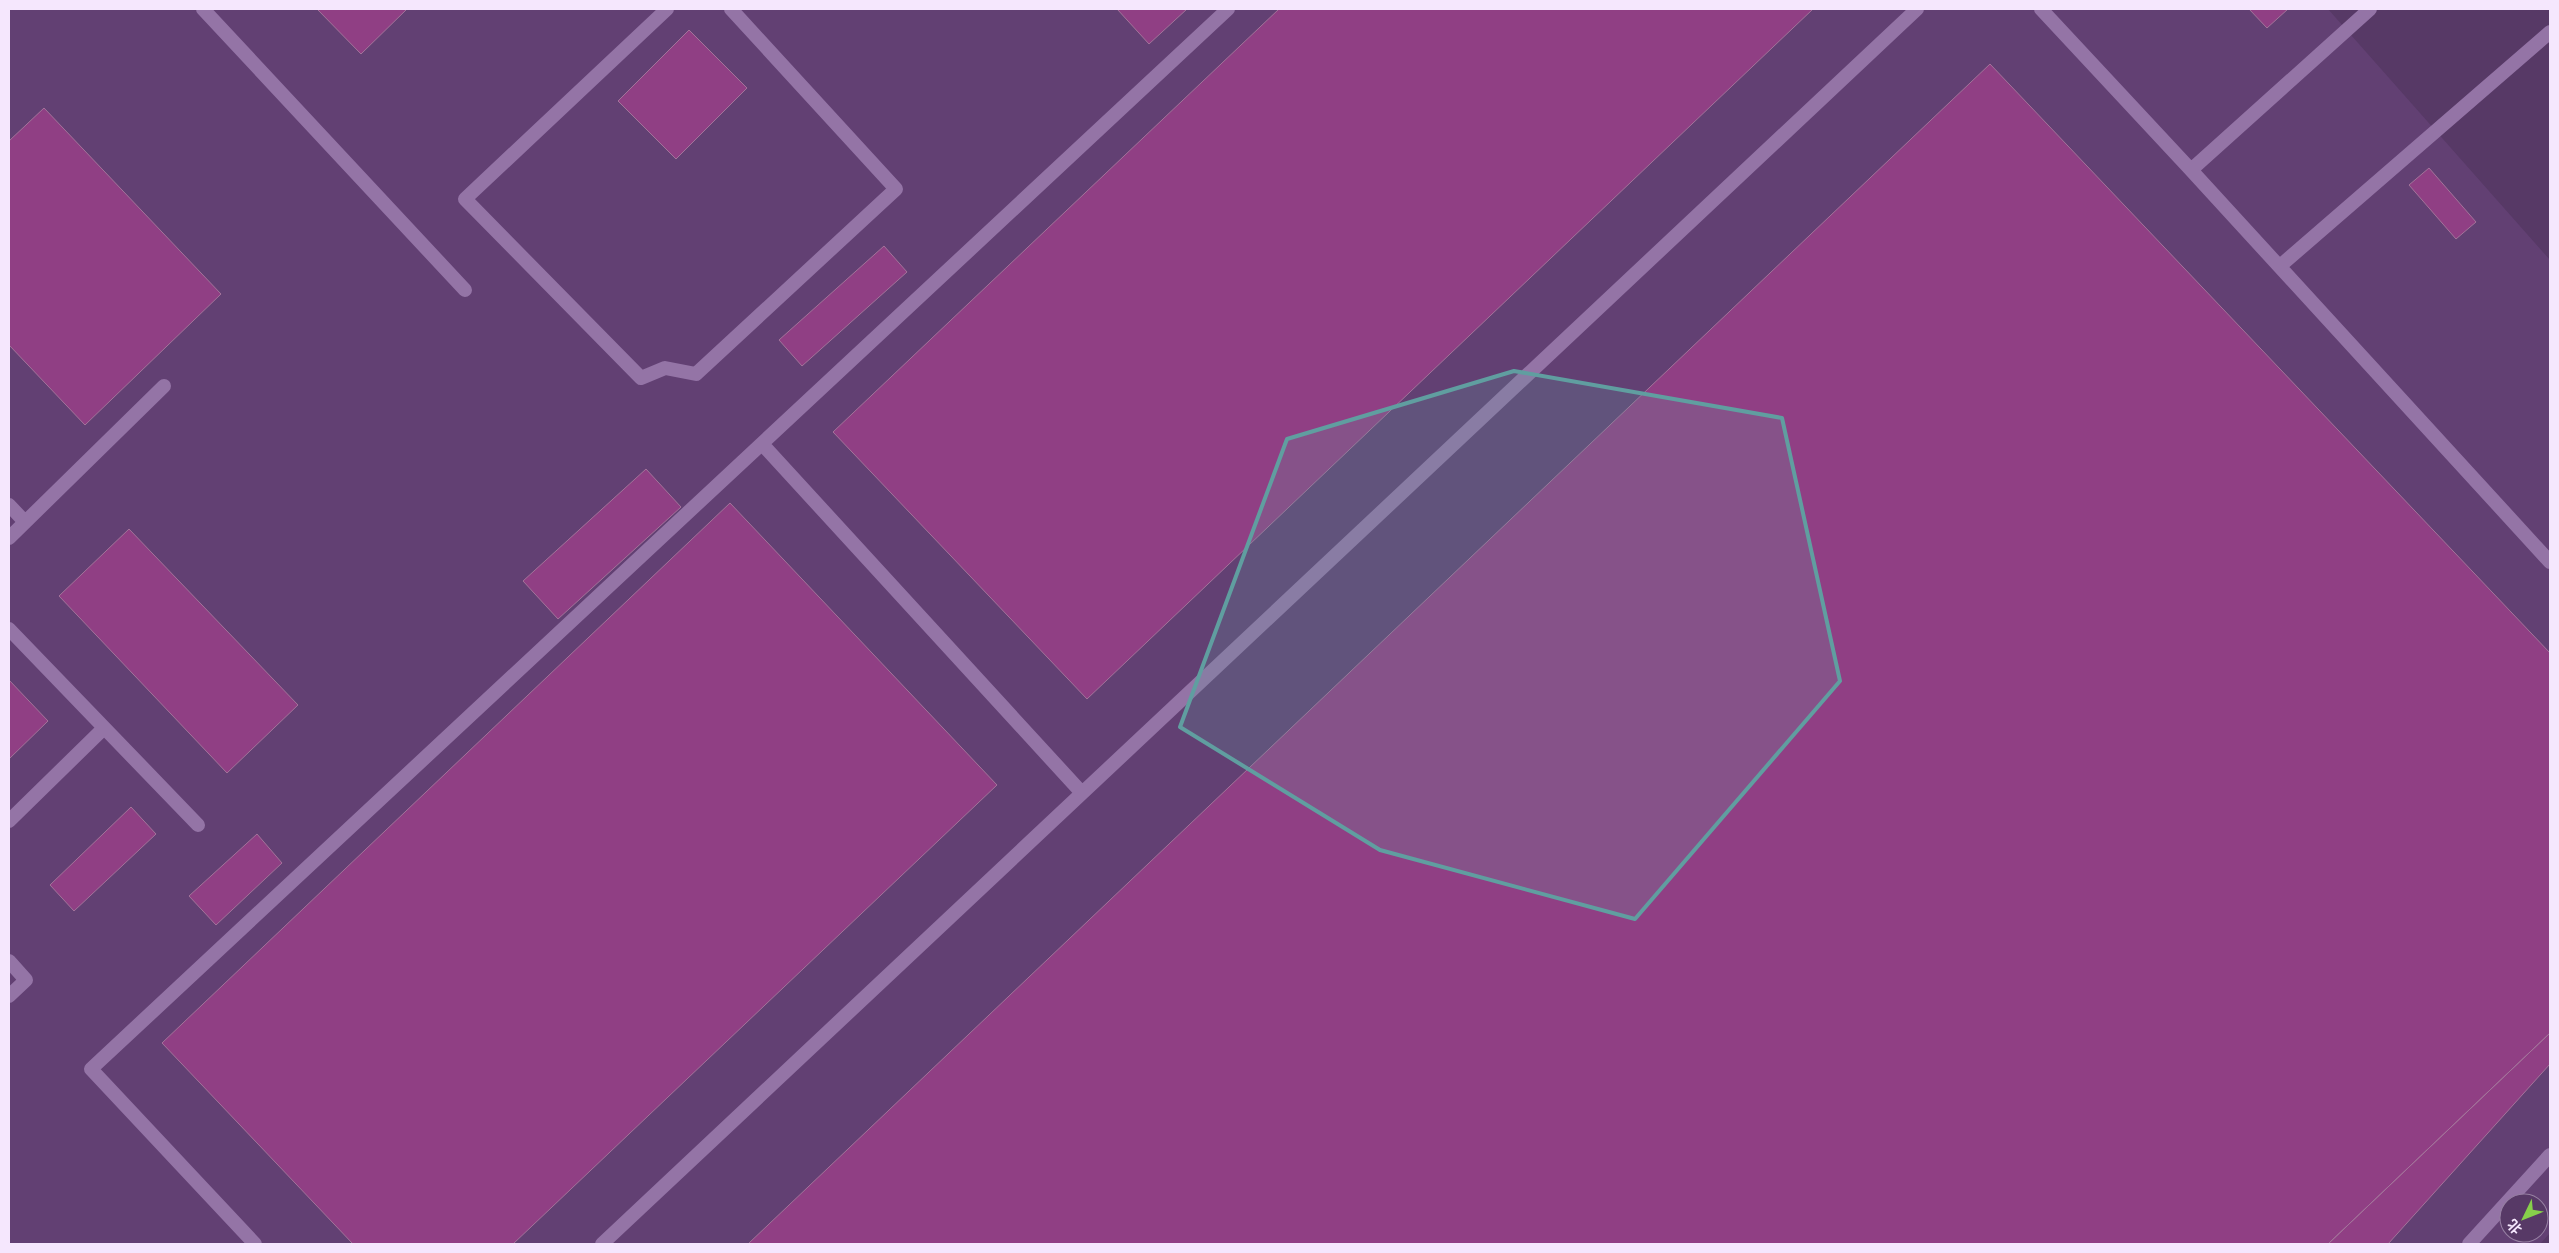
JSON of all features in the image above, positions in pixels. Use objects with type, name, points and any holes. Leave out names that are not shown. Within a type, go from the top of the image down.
[{"type":"lane","points":[[203,9],[465,290]]},
{"type":"lane","points":[[667,9],[465,199],[641,378],[665,368],[696,374],[896,189],[731,9]]},
{"type":"lane","points":[[255,1244],[91,1069],[763,445],[1228,9]]},
{"type":"lane","points":[[602,1244],[1917,9]]},
{"type":"lane","points":[[2041,9],[2280,266],[2550,562]]},
{"type":"lane","points":[[2191,170],[2370,9]]},
{"type":"lane","points":[[2280,266],[2550,32]]},
{"type":"lane","points":[[9,538],[164,386]]},
{"type":"lane","points":[[763,445],[1082,793]]},
{"type":"lane","points":[[9,504],[25,522]]},
{"type":"lane","points":[[9,629],[198,826]]},
{"type":"lane","points":[[9,821],[104,728]]},
{"type":"lane","points":[[9,961],[26,980],[9,996]]},
{"type":"lane","points":[[2469,1244],[2550,1155]]},
{"type":"highlighted area","points":[[1514,371],[1782,418],[1840,681],[1635,919],[1380,850],[1180,727],[1287,439]]},
{"type":"shaded area","points":[[9,9],[2328,9],[2550,260],[2550,1233],[2549,1193],[2499,1193],[2499,1243],[2540,1244],[9,1244]]},
{"type":"building","points":[[317,9],[407,9],[361,54]]},
{"type":"building","points":[[1117,9],[1187,9],[1149,44]]},
{"type":"building","points":[[1279,9],[1813,9],[1087,699],[833,432]]},
{"type":"building","points":[[2249,9],[2288,9],[2267,28]]},
{"type":"building","points":[[689,30],[747,88],[676,159],[618,101]]},
{"type":"building","points":[[1990,64],[2550,653],[2550,1033],[2328,1244],[748,1244]]},
{"type":"building","points":[[44,108],[221,294],[85,425],[9,345],[9,141]]},
{"type":"building","points":[[2429,168],[2476,222],[2456,239],[2409,185]]},
{"type":"building","points":[[884,246],[907,272],[802,366],[779,340]]},
{"type":"building","points":[[646,469],[681,507],[558,619],[523,581]]},
{"type":"building","points":[[730,503],[997,785],[513,1244],[353,1244],[162,1043]]},
{"type":"building","points":[[129,529],[298,705],[227,773],[59,596]]},
{"type":"building","points":[[9,680],[48,721],[9,759]]},
{"type":"building","points":[[131,807],[156,834],[74,911],[50,885]]},
{"type":"building","points":[[257,834],[282,863],[216,925],[189,896]]},
{"type":"building","points":[[2550,1033],[2550,1064],[2388,1244],[2328,1244]]}]
